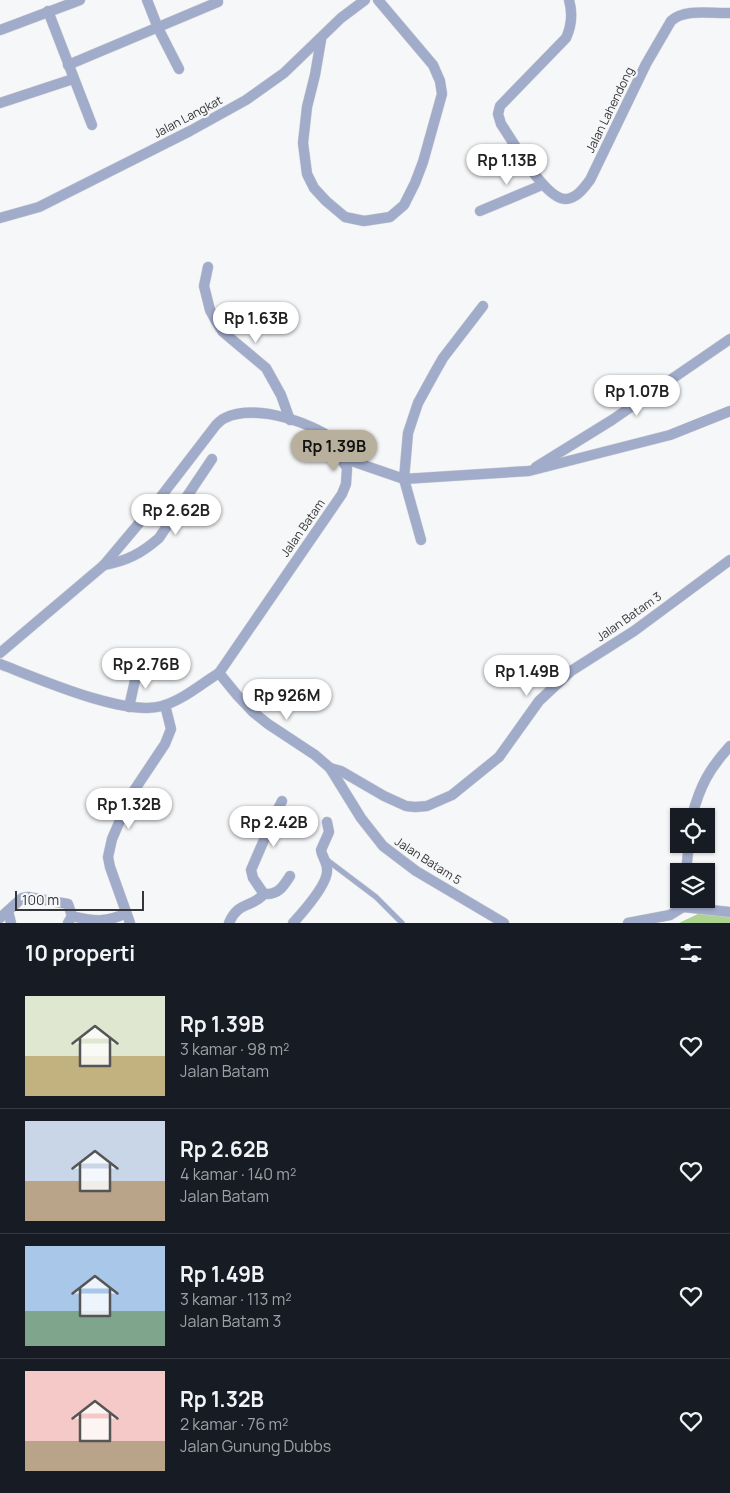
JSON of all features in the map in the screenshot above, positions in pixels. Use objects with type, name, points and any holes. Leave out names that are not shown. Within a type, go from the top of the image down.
[{"type":"street","points":[[0,30],[80,0]]},
{"type":"street","points":[[147,0],[158,28],[179,69]]},
{"type":"street","name":"Jalan Langkat","points":[[0,218],[39,206],[190,131],[246,100],[284,73],[341,18],[365,0]]},
{"type":"street","points":[[320,40],[315,75],[307,107],[303,143],[308,174],[314,188],[326,201],[345,216],[364,221],[390,217],[404,205],[415,183],[423,162],[442,94],[440,80],[433,65],[378,0]]},
{"type":"street","name":"Jalan Lahendong","points":[[570,0],[571,19],[566,38],[500,106],[498,114],[502,124],[542,185],[558,197],[566,199],[579,193],[585,186],[646,64],[671,21],[688,14],[730,13]]},
{"type":"street","points":[[68,65],[218,2]]},
{"type":"street","points":[[48,11],[92,125]]},
{"type":"street","points":[[0,103],[73,79]]},
{"type":"street","points":[[480,211],[542,185]]},
{"type":"street","points":[[208,267],[204,286],[210,310],[223,332],[266,368],[281,395],[290,420]]},
{"type":"street","points":[[421,540],[404,479],[408,433],[418,403],[443,358],[483,306]]},
{"type":"street","points":[[529,471],[612,420],[730,339]]},
{"type":"street","points":[[340,457],[404,479],[529,471],[670,435],[730,412]]},
{"type":"street","name":"Jalan Batam","points":[[0,653],[104,565],[156,503],[216,425],[225,418],[252,413],[272,415],[324,433],[340,446],[340,457],[347,468],[346,484],[342,494],[219,673],[175,701],[152,708],[129,707],[76,693],[0,664]]},
{"type":"street","points":[[104,565],[131,559],[159,538],[212,459]]},
{"type":"street","name":"Jalan Batam 3","points":[[330,768],[341,771],[395,802],[406,806],[427,806],[452,795],[499,757],[539,701],[571,671],[634,631],[730,560]]},
{"type":"street","points":[[129,707],[138,667]]},
{"type":"street","points":[[219,673],[253,712],[315,755],[330,768]]},
{"type":"street","points":[[130,923],[108,857],[112,839],[131,795],[165,744],[171,729],[165,705]]},
{"type":"street","points":[[694,808],[698,793],[705,779],[719,758],[730,746]]},
{"type":"street","name":"Jalan Batam 5","points":[[330,768],[360,818],[383,846],[416,871],[504,923]]},
{"type":"street","points":[[282,801],[272,819],[251,870],[253,878],[264,894],[272,895],[284,886],[290,876]]},
{"type":"street","points":[[293,923],[324,882],[327,875],[325,858],[321,850],[329,832],[327,822]]},
{"type":"street","points":[[229,923],[238,909],[258,900],[264,894]]},
{"type":"street","points":[[12,923],[4,914],[22,898],[28,897],[65,902],[70,906],[70,920],[97,922],[111,920],[126,913]]},
{"type":"street","points":[[628,923],[670,915],[678,908]]},
{"type":"street","points":[[709,908],[730,912]]},
{"type":"lane","points":[[325,858],[376,896],[402,923]]},
{"type":"green space","points":[[700,913],[730,917],[730,923],[679,923]]}]
